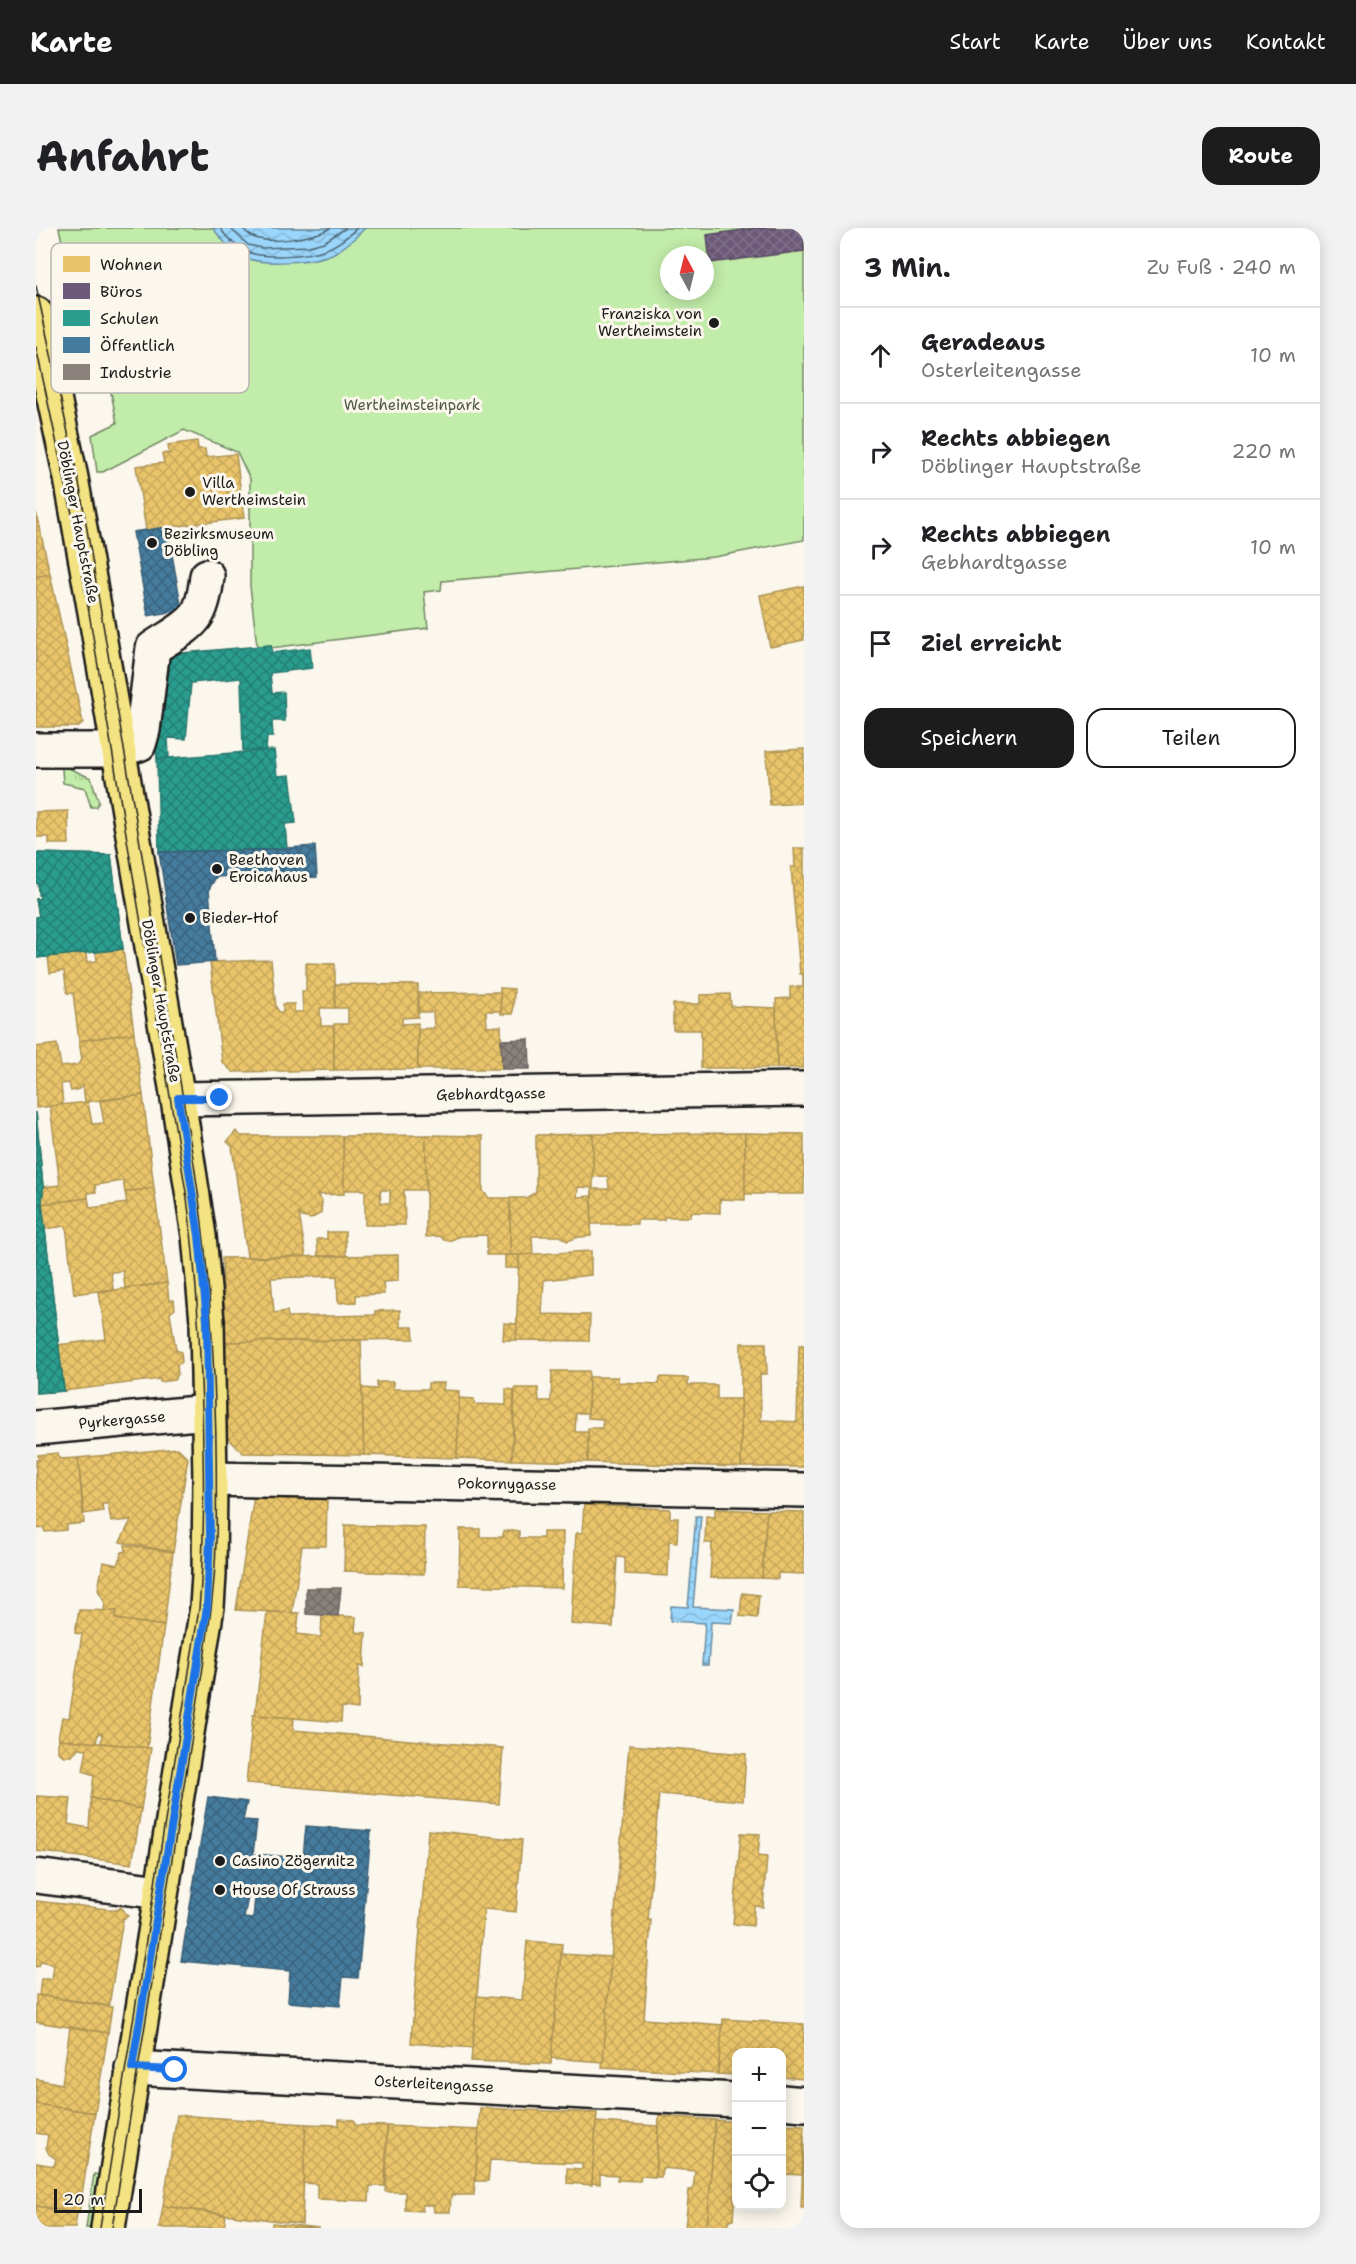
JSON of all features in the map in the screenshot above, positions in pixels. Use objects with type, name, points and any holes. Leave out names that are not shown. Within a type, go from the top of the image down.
[{"type":"main road","name":"Döblinger Hauptstraße","points":[[36,314],[51,384]]},
{"type":"main road","name":"Döblinger Hauptstraße","points":[[53,393],[71,478],[178,1098],[199,1236],[207,1321],[210,1479],[210,1566],[207,1607],[108,2228]]},
{"type":"street","points":[[36,750],[118,750],[139,744],[153,648],[196,619],[204,600],[207,576]]},
{"type":"street","name":"Gebhardtgasse","points":[[178,1098],[804,1089]]},
{"type":"street","name":"Pyrkergasse","points":[[36,1428],[208,1412]]},
{"type":"street","name":"Pokornygasse","points":[[210,1479],[804,1490]]},
{"type":"street","points":[[36,1876],[160,1892]]},
{"type":"street","name":"Osterleitengasse","points":[[132,2068],[732,2100]]},
{"type":"street","points":[[786,2102],[804,2104]]},
{"type":"green space","name":"Wertheimsteinpark","points":[[59,228],[804,228],[804,540],[714,557],[442,581],[441,590],[424,592],[428,628],[271,648],[271,645],[257,646],[250,586],[250,479],[237,452],[184,430],[103,472],[97,472],[92,435],[117,423],[111,393],[249,393],[249,243],[62,243]]},
{"type":"green space","points":[[64,766],[91,778],[99,802],[96,807],[91,807],[85,788],[63,783],[62,769]]},
{"type":"green space","points":[[94,2174],[100,2175],[92,2228],[86,2228]]},
{"type":"water","points":[[213,228],[365,228],[346,246],[332,254],[288,262],[252,260],[249,259],[249,243],[224,243]]},
{"type":"water","points":[[696,1516],[701,1516],[693,1607],[734,1609],[732,1623],[711,1622],[708,1665],[702,1665],[705,1623],[670,1621],[671,1606],[688,1607]]},
{"type":"building: Wohnen","name":"Villa Wertheimstein","points":[[197,441],[198,449],[205,449],[206,457],[236,454],[244,518],[146,530],[136,466],[164,463],[162,454],[169,453],[168,445]]},
{"type":"building: Wohnen","points":[[36,512],[50,574],[36,577]]},
{"type":"building: Wohnen","points":[[50,574],[83,723],[79,727],[36,727],[36,577]]},
{"type":"building: Wohnen","points":[[804,586],[804,640],[770,647],[760,595]]},
{"type":"building: Wohnen","points":[[804,749],[804,803],[770,805],[766,751]]},
{"type":"building: Wohnen","points":[[68,811],[69,844],[49,844],[49,837],[36,837],[36,812]]},
{"type":"building: Wohnen","points":[[794,848],[804,848],[804,974],[800,974],[791,867],[795,867]]},
{"type":"building: Wohnen","points":[[123,949],[134,1033],[79,1041],[73,993],[67,993],[64,971],[50,973],[48,957],[86,953],[87,962],[97,961],[96,952]]},
{"type":"building: Wohnen","points":[[271,960],[276,1007],[279,1012],[283,1012],[283,1004],[294,1004],[294,1012],[303,1012],[302,991],[306,991],[306,963],[335,964],[335,1008],[320,1008],[321,1026],[334,1026],[334,1070],[233,1072],[222,1062],[210,962]]},
{"type":"building: Wohnen","points":[[803,974],[804,1068],[777,1068],[776,999],[790,998],[790,987],[803,987]]},
{"type":"building: Wohnen","points":[[335,984],[418,985],[418,1017],[402,1018],[402,1024],[418,1023],[418,1069],[334,1070],[334,1024],[348,1024],[348,1008],[335,1008]]},
{"type":"building: Wohnen","points":[[500,988],[514,989],[513,1014],[501,1014]]},
{"type":"building: Wohnen","points":[[500,992],[501,1011],[486,1011],[487,1027],[501,1026],[502,1069],[418,1069],[418,1029],[434,1028],[433,1012],[419,1012],[419,993]]},
{"type":"building: Wohnen","points":[[730,994],[731,1006],[776,1008],[777,1068],[701,1068],[701,1030],[673,1030],[673,1004],[700,1004],[700,995]]},
{"type":"building: Wohnen","points":[[134,1033],[143,1095],[85,1102],[83,1085],[71,1091],[69,1083],[61,1084],[63,1105],[36,1108],[36,1047],[57,1044],[61,1067],[77,1065],[82,1060],[79,1041]]},
{"type":"building: Wohnen","points":[[143,1095],[154,1188],[125,1192],[123,1181],[95,1185],[96,1192],[88,1193],[88,1198],[42,1204],[43,1187],[60,1185],[50,1106],[88,1102],[92,1124],[104,1123],[100,1101]]},
{"type":"building: Wohnen","points":[[236,1131],[241,1136],[343,1136],[344,1194],[317,1195],[322,1201],[321,1213],[311,1219],[299,1214],[306,1256],[247,1257],[232,1146],[227,1142]]},
{"type":"building: Wohnen","points":[[745,1133],[745,1200],[720,1199],[720,1213],[691,1212],[691,1217],[637,1220],[637,1224],[591,1224],[592,1189],[609,1189],[608,1176],[593,1177],[593,1134]]},
{"type":"building: Wohnen","points":[[745,1133],[804,1134],[804,1194],[745,1194]]},
{"type":"building: Wohnen","points":[[593,1134],[593,1188],[578,1187],[577,1197],[592,1196],[591,1236],[567,1241],[560,1236],[532,1236],[533,1255],[510,1255],[510,1198],[526,1198],[536,1192],[536,1135]]},
{"type":"building: Wohnen","points":[[426,1135],[427,1190],[404,1190],[405,1225],[365,1225],[365,1190],[344,1190],[343,1136]],"holes":[[[380,1190],[390,1190],[390,1203],[381,1203]]]},
{"type":"building: Wohnen","points":[[426,1135],[483,1136],[483,1191],[489,1198],[510,1198],[510,1255],[487,1255],[487,1235],[460,1236],[449,1241],[440,1236],[426,1237]]},
{"type":"building: Wohnen","points":[[154,1188],[167,1283],[125,1288],[123,1271],[111,1272],[113,1289],[74,1294],[66,1226],[45,1229],[42,1204],[88,1198],[90,1208],[127,1203],[125,1192]]},
{"type":"building: Wohnen","points":[[327,1232],[345,1232],[346,1256],[318,1256],[317,1239],[327,1239]]},
{"type":"building: Wohnen","points":[[591,1251],[591,1275],[544,1280],[542,1314],[590,1315],[589,1341],[516,1340],[519,1255]]},
{"type":"building: Wohnen","points":[[398,1255],[398,1281],[383,1282],[384,1294],[356,1295],[356,1302],[338,1303],[337,1276],[271,1278],[274,1313],[287,1311],[288,1317],[375,1315],[375,1311],[400,1310],[400,1327],[413,1327],[414,1339],[225,1342],[222,1258]]},
{"type":"building: Wohnen","points":[[505,1255],[519,1255],[519,1268],[505,1268]]},
{"type":"building: Wohnen","points":[[167,1283],[169,1300],[174,1300],[175,1309],[170,1313],[176,1350],[181,1352],[182,1362],[177,1365],[178,1374],[174,1380],[160,1382],[160,1379],[64,1391],[58,1345],[106,1339],[99,1292]]},
{"type":"building: Wohnen","points":[[504,1323],[517,1324],[516,1340],[503,1340]]},
{"type":"building: Wohnen","points":[[361,1340],[364,1455],[243,1453],[226,1436],[225,1342]]},
{"type":"building: Wohnen","points":[[741,1343],[766,1343],[767,1374],[760,1374],[761,1420],[797,1422],[799,1345],[804,1345],[804,1467],[741,1467]]},
{"type":"building: Wohnen","points":[[552,1371],[589,1371],[588,1413],[576,1413],[575,1432],[588,1432],[588,1462],[512,1460],[515,1388],[538,1388],[539,1401],[551,1401]]},
{"type":"building: Wohnen","points":[[589,1377],[618,1377],[618,1382],[659,1384],[660,1377],[688,1378],[688,1385],[717,1385],[717,1399],[741,1399],[741,1467],[588,1462],[588,1428],[602,1428],[603,1419],[588,1418]]},
{"type":"building: Wohnen","points":[[377,1382],[393,1382],[393,1389],[428,1389],[428,1383],[444,1383],[443,1390],[459,1391],[457,1458],[364,1455],[362,1388],[377,1389]]},
{"type":"building: Wohnen","points":[[506,1389],[514,1390],[512,1460],[457,1458],[459,1398],[474,1399],[474,1404],[506,1405]]},
{"type":"building: Wohnen","points":[[178,1448],[188,1458],[173,1552],[120,1542],[131,1520],[111,1522],[108,1504],[102,1504],[103,1511],[84,1514],[78,1458]]},
{"type":"building: Wohnen","points":[[58,1453],[59,1459],[78,1458],[84,1523],[66,1525],[66,1530],[45,1532],[44,1528],[36,1529],[36,1460],[39,1460],[38,1455]]},
{"type":"building: Wohnen","points":[[254,1496],[327,1498],[326,1546],[302,1546],[292,1613],[236,1610]]},
{"type":"building: Wohnen","points":[[584,1505],[670,1509],[670,1518],[678,1518],[677,1542],[669,1541],[668,1576],[625,1574],[625,1558],[617,1557],[613,1627],[571,1624],[576,1533],[582,1533]]},
{"type":"building: Wohnen","points":[[715,1509],[767,1511],[762,1578],[710,1578],[712,1543],[705,1543],[706,1516],[715,1517]]},
{"type":"building: Wohnen","points":[[767,1511],[804,1512],[804,1574],[778,1573],[778,1579],[762,1578]]},
{"type":"building: Wohnen","points":[[345,1525],[425,1527],[424,1574],[344,1571]]},
{"type":"building: Wohnen","points":[[460,1529],[480,1529],[480,1537],[503,1537],[503,1531],[519,1531],[519,1538],[543,1538],[543,1532],[563,1532],[562,1588],[459,1585]]},
{"type":"building: Wohnen","points":[[125,1545],[173,1552],[164,1626],[115,1619],[117,1611],[104,1611],[105,1602],[98,1590],[103,1562],[118,1565],[122,1552],[126,1551]]},
{"type":"building: Wohnen","points":[[742,1593],[759,1595],[757,1618],[740,1616]]},
{"type":"building: Wohnen","points":[[79,1610],[117,1611],[115,1619],[164,1626],[147,1748],[101,1743],[102,1734],[98,1733],[96,1743],[58,1739],[62,1717],[69,1718],[82,1634],[75,1633]]},
{"type":"building: Wohnen","points":[[267,1612],[299,1613],[297,1634],[321,1637],[322,1615],[356,1617],[355,1632],[366,1633],[364,1667],[359,1666],[358,1709],[342,1707],[341,1722],[255,1715]]},
{"type":"building: Wohnen","points":[[253,1715],[294,1718],[293,1730],[503,1748],[499,1804],[246,1783]]},
{"type":"building: Wohnen","points":[[58,1739],[151,1748],[141,1809],[91,1798],[94,1775],[83,1771],[87,1749],[78,1748],[72,1756],[64,1756],[58,1752]]},
{"type":"building: Wohnen","points":[[629,1745],[746,1754],[743,1801],[659,1794],[648,1920],[651,1920],[644,2019],[723,2025],[718,2074],[602,2067]]},
{"type":"building: Wohnen","points":[[36,1796],[71,1798],[68,1824],[89,1828],[91,1798],[141,1809],[132,1864],[36,1851]]},
{"type":"building: Wohnen","points":[[428,1830],[522,1840],[516,1912],[484,1909],[473,2048],[411,2043]]},
{"type":"building: Wohnen","points":[[741,1833],[760,1834],[758,1856],[767,1857],[763,1907],[754,1906],[753,1926],[733,1924]]},
{"type":"building: Wohnen","points":[[36,1901],[117,1910],[121,1907],[128,1916],[123,1919],[109,2006],[39,1995],[41,1979],[52,1979],[54,1964],[41,1961],[36,1967]]},
{"type":"building: Wohnen","points":[[527,1941],[562,1944],[551,2064],[471,2061],[477,1996],[522,2000]]},
{"type":"building: Wohnen","points":[[561,1954],[611,1957],[603,2062],[551,2058]]},
{"type":"building: Wohnen","points":[[36,1995],[112,2007],[108,2033],[36,2022]]},
{"type":"building: Wohnen","points":[[723,2019],[804,2024],[804,2079],[786,2077],[786,2048],[732,2048],[732,2075],[718,2074]]},
{"type":"building: Wohnen","points":[[70,2027],[108,2033],[95,2113],[36,2104],[36,2079],[62,2084]]},
{"type":"building: Wohnen","points":[[36,2104],[95,2113],[79,2213],[36,2206],[36,2163],[54,2166],[56,2159],[49,2154],[46,2148],[48,2135],[36,2133]]},
{"type":"building: Wohnen","points":[[480,2108],[597,2113],[592,2185],[567,2183],[567,2168],[582,2169],[582,2163],[490,2160],[488,2181],[475,2181]]},
{"type":"building: Wohnen","points":[[177,2115],[306,2124],[302,2224],[163,2206]]},
{"type":"building: Wohnen","points":[[659,2116],[715,2120],[707,2228],[685,2228],[689,2190],[693,2190],[695,2171],[662,2168],[661,2177],[655,2177]]},
{"type":"building: Wohnen","points":[[339,2119],[354,2120],[355,2125],[387,2126],[385,2186],[370,2186],[369,2201],[317,2199],[317,2184],[303,2183],[306,2124],[339,2125]]},
{"type":"building: Wohnen","points":[[715,2120],[732,2122],[733,2220],[729,2220],[728,2228],[707,2228]]},
{"type":"building: Wohnen","points":[[596,2122],[658,2126],[655,2177],[641,2176],[640,2181],[617,2180],[618,2175],[600,2174],[600,2184],[592,2183]]},
{"type":"building: Wohnen","points":[[786,2124],[804,2125],[802,2175],[786,2174]]},
{"type":"building: Wohnen","points":[[387,2126],[479,2130],[474,2195],[451,2195],[450,2212],[434,2212],[433,2205],[422,2205],[422,2211],[405,2210],[405,2192],[386,2192]]},
{"type":"building: Wohnen","points":[[804,2135],[804,2208],[801,2208]]},
{"type":"building: Wohnen","points":[[36,2206],[77,2213],[75,2228],[36,2228]]},
{"type":"building: Wohnen","points":[[163,2206],[226,2215],[224,2228],[159,2228]]},
{"type":"building: Wohnen","points":[[272,2223],[319,2228],[272,2228]]},
{"type":"building: Büros","points":[[756,228],[804,228],[804,251],[714,262],[714,246],[708,246],[707,235]]},
{"type":"building: Schulen","points":[[271,645],[272,653],[310,648],[312,668],[270,673],[272,693],[284,692],[285,721],[272,721],[273,737],[267,737],[266,750],[243,751],[241,678],[191,683],[186,739],[168,738],[169,758],[157,759],[155,737],[160,655]]},
{"type":"building: Schulen","points":[[274,750],[277,776],[290,775],[296,823],[285,824],[287,849],[159,852],[157,759]]},
{"type":"building: Schulen","points":[[36,853],[111,855],[123,949],[36,958],[36,917],[39,916],[36,899],[40,899],[38,883],[36,883]]},
{"type":"building: Schulen","points":[[36,853],[111,855],[123,949],[36,958],[36,917],[39,916],[36,899],[40,899],[38,883],[36,883]]},
{"type":"building: Schulen","points":[[36,1112],[43,1187],[42,1204],[64,1391],[36,1393]]},
{"type":"building: Schulen","points":[[36,1112],[43,1187],[42,1204],[36,1204]]},
{"type":"building: Schulen","points":[[36,1204],[42,1204],[64,1391],[36,1393]]},
{"type":"building: Öffentlich","points":[[167,527],[182,610],[148,616],[133,532]]},
{"type":"building: Öffentlich","name":"Bieder-Hof","points":[[315,846],[317,877],[299,878],[299,872],[265,874],[265,882],[250,883],[249,875],[216,877],[209,889],[215,962],[176,965],[159,852],[259,850]]},
{"type":"building: Öffentlich","points":[[208,1797],[247,1802],[243,1820],[257,1821],[253,1854],[303,1858],[306,1826],[371,1831],[358,1978],[343,1977],[340,2006],[288,2002],[290,1971],[181,1961]],"holes":[[[248,1896],[255,1897],[253,1919],[244,1918]]]},
{"type":"building: Industrie","points":[[529,1039],[530,1069],[502,1069],[501,1040]]},
{"type":"building: Industrie","points":[[306,1588],[341,1588],[338,1616],[306,1614]]},
{"type":"tram line","points":[[36,286],[51,355]]},
{"type":"tram line","points":[[36,347],[74,523],[187,1198],[199,1329],[201,1382],[204,1508],[199,1609],[100,2228]]},
{"type":"tram line","points":[[59,393],[80,488],[194,1164],[206,1258],[215,1400],[216,1542],[210,1614],[112,2228]]},
{"type":"place","name":"Franziska von Wertheimstein","points":[[714,323]]},
{"type":"place","name":"Villa Wertheimstein","points":[[190,492]]},
{"type":"place","name":"Bezirksmuseum Döbling","points":[[152,543]]},
{"type":"place","name":"Beethoven Eroicahaus","points":[[217,869]]},
{"type":"place","name":"Bieder-Hof","points":[[190,918]]},
{"type":"place","name":"Casino Zögernitz","points":[[220,1861]]},
{"type":"place","name":"House Of Strauss","points":[[220,1890]]},
{"type":"route","points":[[175,2070],[132,2068],[207,1607],[209,1575],[207,1321],[199,1236],[178,1098],[220,1098]]}]
